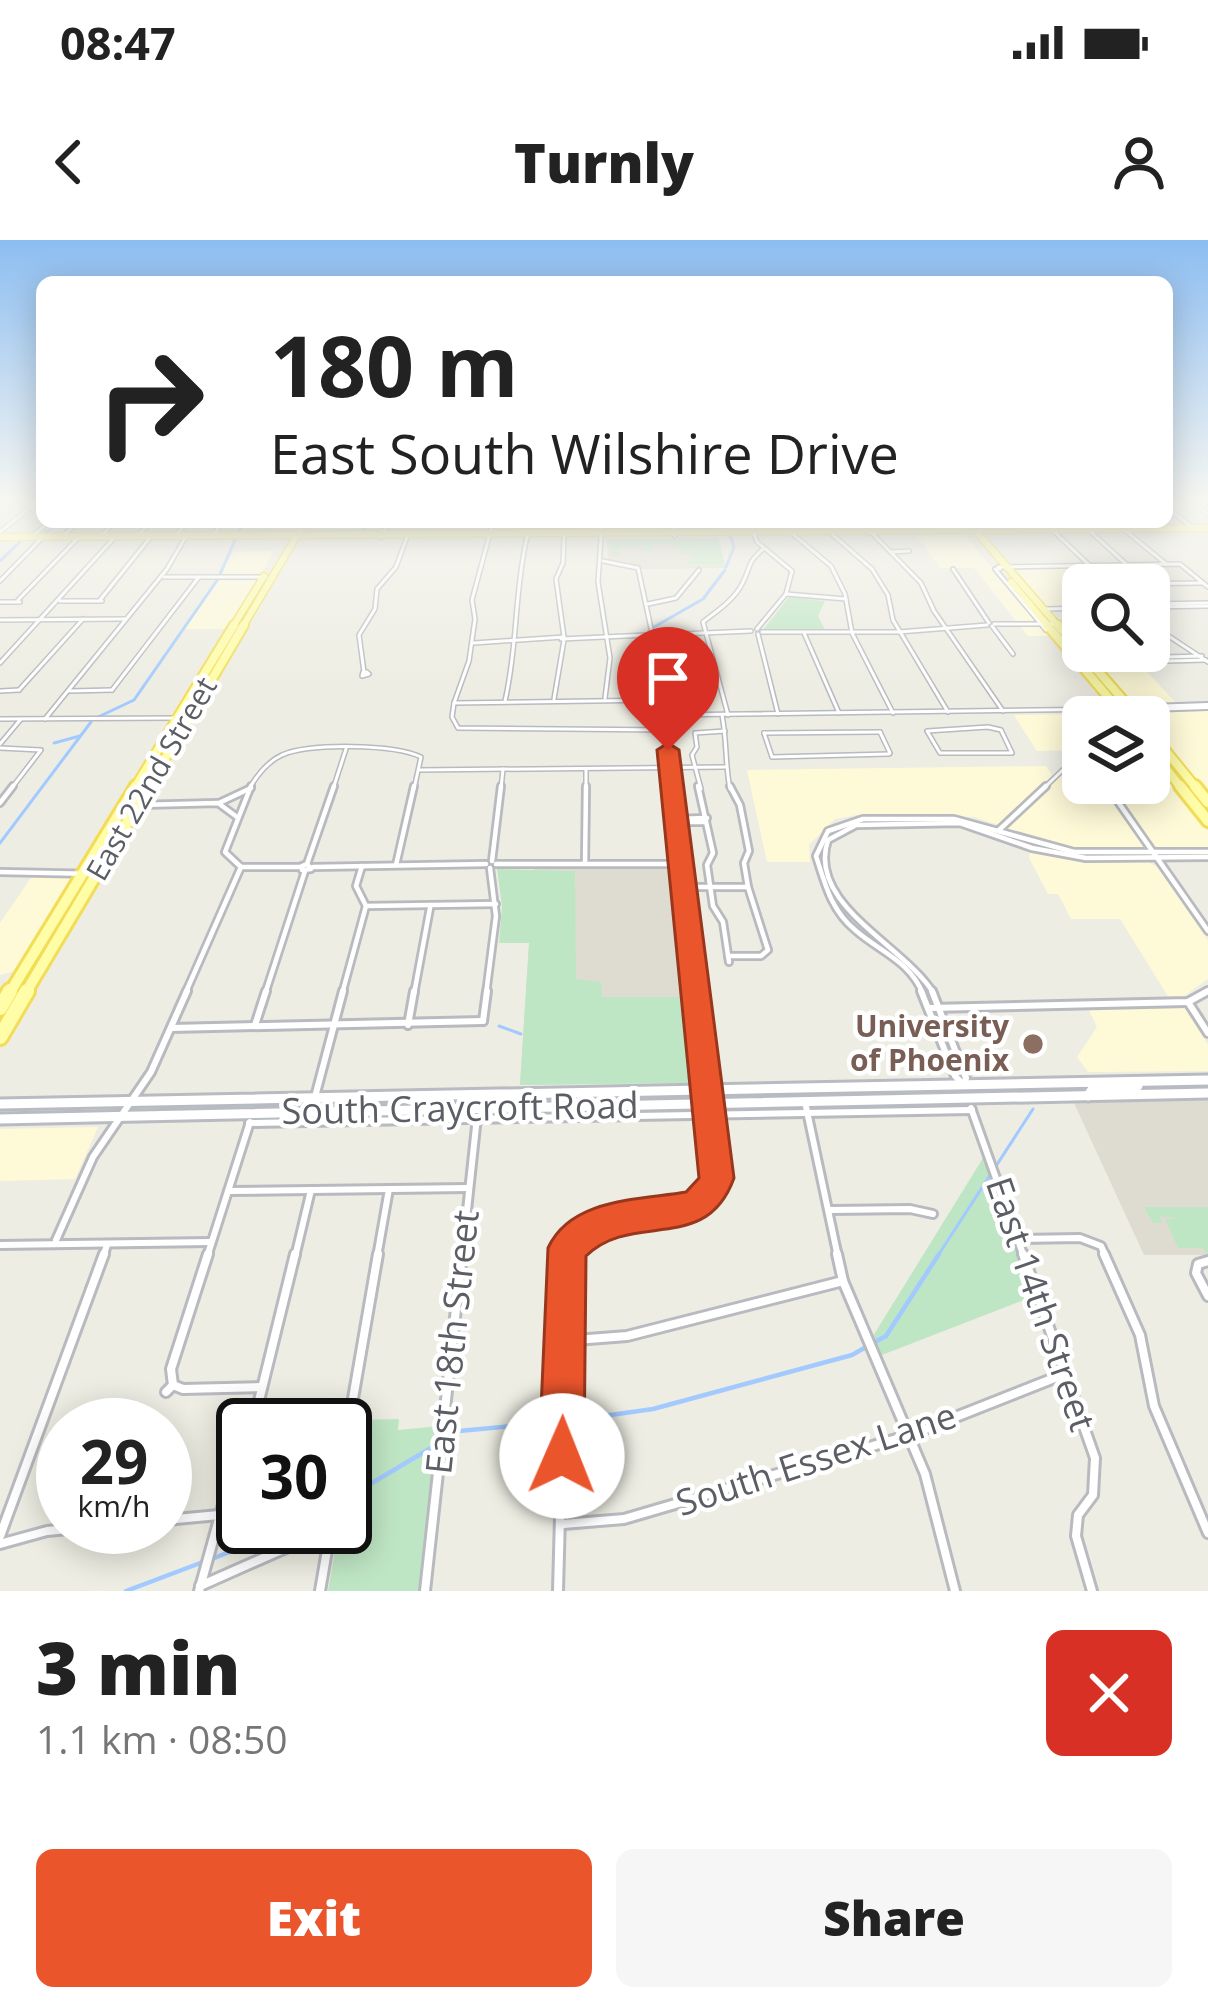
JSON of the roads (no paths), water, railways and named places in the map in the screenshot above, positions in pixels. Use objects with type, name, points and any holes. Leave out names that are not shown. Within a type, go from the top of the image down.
[{"type":"main road","name":"East 22nd Street","points":[[0,1008],[276,564]]},
{"type":"main road","points":[[999,564],[1112,696]]},
{"type":"main road","points":[[1002,568],[1045,610],[1049,624],[1062,636]]},
{"type":"main road","points":[[1019,592],[1045,610]]},
{"type":"main road","points":[[1170,708],[1208,706]]},
{"type":"main road","points":[[1170,755],[1208,802]]},
{"type":"main road","points":[[1170,762],[1184,772]]},
{"type":"main road","points":[[1170,772],[1200,792]]},
{"type":"main road","points":[[1170,774],[1208,821]]},
{"type":"main road","name":"East 22nd Street","points":[[0,1037],[96,874],[129,805]]},
{"type":"main road","name":"South Craycroft Road","points":[[0,1104],[1208,1080]]},
{"type":"main road","points":[[1088,1096],[1093,1088],[1139,1086],[1150,1081]]},
{"type":"main road","name":"South Craycroft Road","points":[[0,1119],[806,1108],[1208,1093]]},
{"type":"street","points":[[0,581],[16,564]]},
{"type":"street","points":[[0,602],[19,601],[54,564]]},
{"type":"street","points":[[2,659],[91,564]]},
{"type":"street","points":[[58,602],[100,601],[129,564]]},
{"type":"street","points":[[45,719],[168,564]]},
{"type":"street","points":[[364,672],[359,635],[376,607],[377,589],[397,564]]},
{"type":"street","points":[[482,564],[472,600],[472,643],[452,717],[458,730],[666,730]]},
{"type":"street","points":[[505,702],[517,642],[516,584],[521,564]]},
{"type":"street","points":[[554,701],[564,639],[556,602],[560,564]]},
{"type":"street","points":[[602,564],[598,582],[608,635],[605,700]]},
{"type":"street","points":[[558,1591],[567,1248],[591,1226],[695,1207],[712,1199],[717,1178],[652,635],[638,568],[618,564]]},
{"type":"street","points":[[682,632],[731,599],[748,575],[747,564]]},
{"type":"street","points":[[757,631],[786,594],[792,572],[782,564]]},
{"type":"street","points":[[828,564],[846,599],[852,632],[893,712]]},
{"type":"street","points":[[867,564],[949,712]]},
{"type":"street","points":[[906,564],[1003,711]]},
{"type":"street","points":[[1180,564],[1206,585]]},
{"type":"street","points":[[1062,567],[995,569],[1049,624],[1062,646]]},
{"type":"street","points":[[952,569],[1013,653]]},
{"type":"street","points":[[646,604],[676,598],[699,570]]},
{"type":"street","points":[[0,573],[9,573]]},
{"type":"street","points":[[160,577],[268,577]]},
{"type":"street","points":[[68,691],[114,691],[199,577]]},
{"type":"street","points":[[1170,585],[1206,585]]},
{"type":"street","points":[[786,594],[846,599]]},
{"type":"street","points":[[1170,607],[1208,606]]},
{"type":"street","points":[[1170,608],[1208,606]]},
{"type":"street","points":[[1045,610],[1062,610]]},
{"type":"street","points":[[0,691],[20,691],[83,619]]},
{"type":"street","points":[[0,620],[125,619]]},
{"type":"street","points":[[703,622],[725,715],[730,753],[725,767],[732,796],[740,805],[749,851],[744,863],[748,887],[768,950],[760,956],[728,959],[710,887],[707,866],[713,853],[708,820],[693,767],[695,733],[725,731]]},
{"type":"street","points":[[472,643],[682,632],[901,632],[1049,624]]},
{"type":"street","points":[[757,631],[778,714]]},
{"type":"street","points":[[804,633],[839,713]]},
{"type":"street","points":[[1170,642],[1205,659]]},
{"type":"street","points":[[1170,660],[1205,659]]},
{"type":"street","points":[[454,703],[661,700]]},
{"type":"street","points":[[664,716],[1062,710]]},
{"type":"street","points":[[976,712],[986,727],[1001,730],[1012,753],[940,753],[927,730],[986,727]]},
{"type":"street","points":[[816,713],[822,731]]},
{"type":"street","points":[[807,714],[813,731]]},
{"type":"street","points":[[0,719],[182,718]]},
{"type":"street","points":[[0,746],[21,719]]},
{"type":"street","points":[[813,731],[881,731],[891,755],[770,756],[763,732],[813,731]]},
{"type":"street","points":[[0,746],[43,748],[0,803]]},
{"type":"street","points":[[254,1026],[346,749]]},
{"type":"street","points":[[396,865],[420,770],[421,757],[412,751],[289,750],[276,755],[263,763],[225,852],[242,867],[680,863]]},
{"type":"street","points":[[420,770],[725,767]]},
{"type":"street","points":[[170,1028],[485,1023],[496,904],[491,864],[503,769]]},
{"type":"street","points":[[585,864],[586,769]]},
{"type":"street","points":[[1062,770],[997,832],[1062,855],[1208,855]]},
{"type":"street","points":[[129,805],[218,803],[251,788]]},
{"type":"street","points":[[218,803],[237,817]]},
{"type":"street","points":[[1120,804],[1208,931]]},
{"type":"street","name":"East 14th Street","points":[[997,832],[954,818],[863,819],[834,827],[818,845],[817,862],[837,913],[911,973],[935,1008],[955,1076],[964,1085],[1095,1458],[1093,1495],[1078,1515],[1076,1536],[1092,1591]]},
{"type":"street","points":[[676,820],[708,820]]},
{"type":"street","points":[[311,1112],[366,906],[356,886],[362,866]]},
{"type":"street","points":[[56,1240],[93,1157],[151,1072],[242,867]]},
{"type":"street","points":[[0,872],[96,874]]},
{"type":"street","points":[[683,887],[748,887]]},
{"type":"street","points":[[366,906],[496,904]]},
{"type":"street","points":[[408,1025],[430,908]]},
{"type":"street","points":[[935,1008],[1188,1003],[1208,991]]},
{"type":"street","points":[[1188,1003],[1208,1033]]},
{"type":"street","name":"East 18th Street","points":[[425,1591],[480,1094]]},
{"type":"street","points":[[806,1108],[843,1281],[910,1435],[955,1591]]},
{"type":"street","name":"South Craycroft Road","points":[[251,1118],[477,1113]]},
{"type":"street","points":[[251,1118],[171,1369],[169,1388],[262,1387]]},
{"type":"street","points":[[227,1191],[469,1187]]},
{"type":"street","points":[[353,1398],[389,1189]]},
{"type":"street","points":[[259,1398],[311,1190]]},
{"type":"street","points":[[828,1210],[910,1209],[933,1214]]},
{"type":"street","points":[[1019,1238],[1094,1240],[1140,1335],[1154,1406],[1208,1533]]},
{"type":"street","points":[[0,1245],[56,1240],[107,1245],[211,1242]]},
{"type":"street","points":[[0,1540],[107,1245]]},
{"type":"street","points":[[1203,1263],[1196,1273],[1208,1296]]},
{"type":"street","points":[[563,1341],[627,1336],[843,1281]]},
{"type":"street","name":"South Essex Lane","points":[[561,1524],[624,1519],[910,1435],[1066,1372]]},
{"type":"street","points":[[200,1588],[216,1527]]},
{"type":"street","points":[[0,1540],[36,1533]]},
{"type":"street","points":[[200,1588],[274,1554]]},
{"type":"street","points":[[320,1591],[326,1554]]},
{"type":"waterway","points":[[98,717],[134,700],[225,564]]},
{"type":"waterway","points":[[654,627],[703,599],[725,570]]},
{"type":"waterway","points":[[0,843],[91,722]]},
{"type":"waterway","points":[[54,743],[80,736]]},
{"type":"waterway","points":[[499,1026],[521,1034]]},
{"type":"waterway","points":[[937,1257],[1033,1109]]},
{"type":"waterway","points":[[875,1342],[886,1336],[939,1254]]},
{"type":"waterway","points":[[568,1421],[653,1409],[852,1355],[866,1347]]},
{"type":"waterway","points":[[445,1440],[459,1431],[558,1422]]},
{"type":"waterway","points":[[372,1483],[436,1445]]},
{"type":"waterway","points":[[212,1559],[224,1554]]},
{"type":"waterway","points":[[126,1591],[203,1562]]},
{"type":"place","name":"University of Phoenix","points":[[1033,1044]]}]
